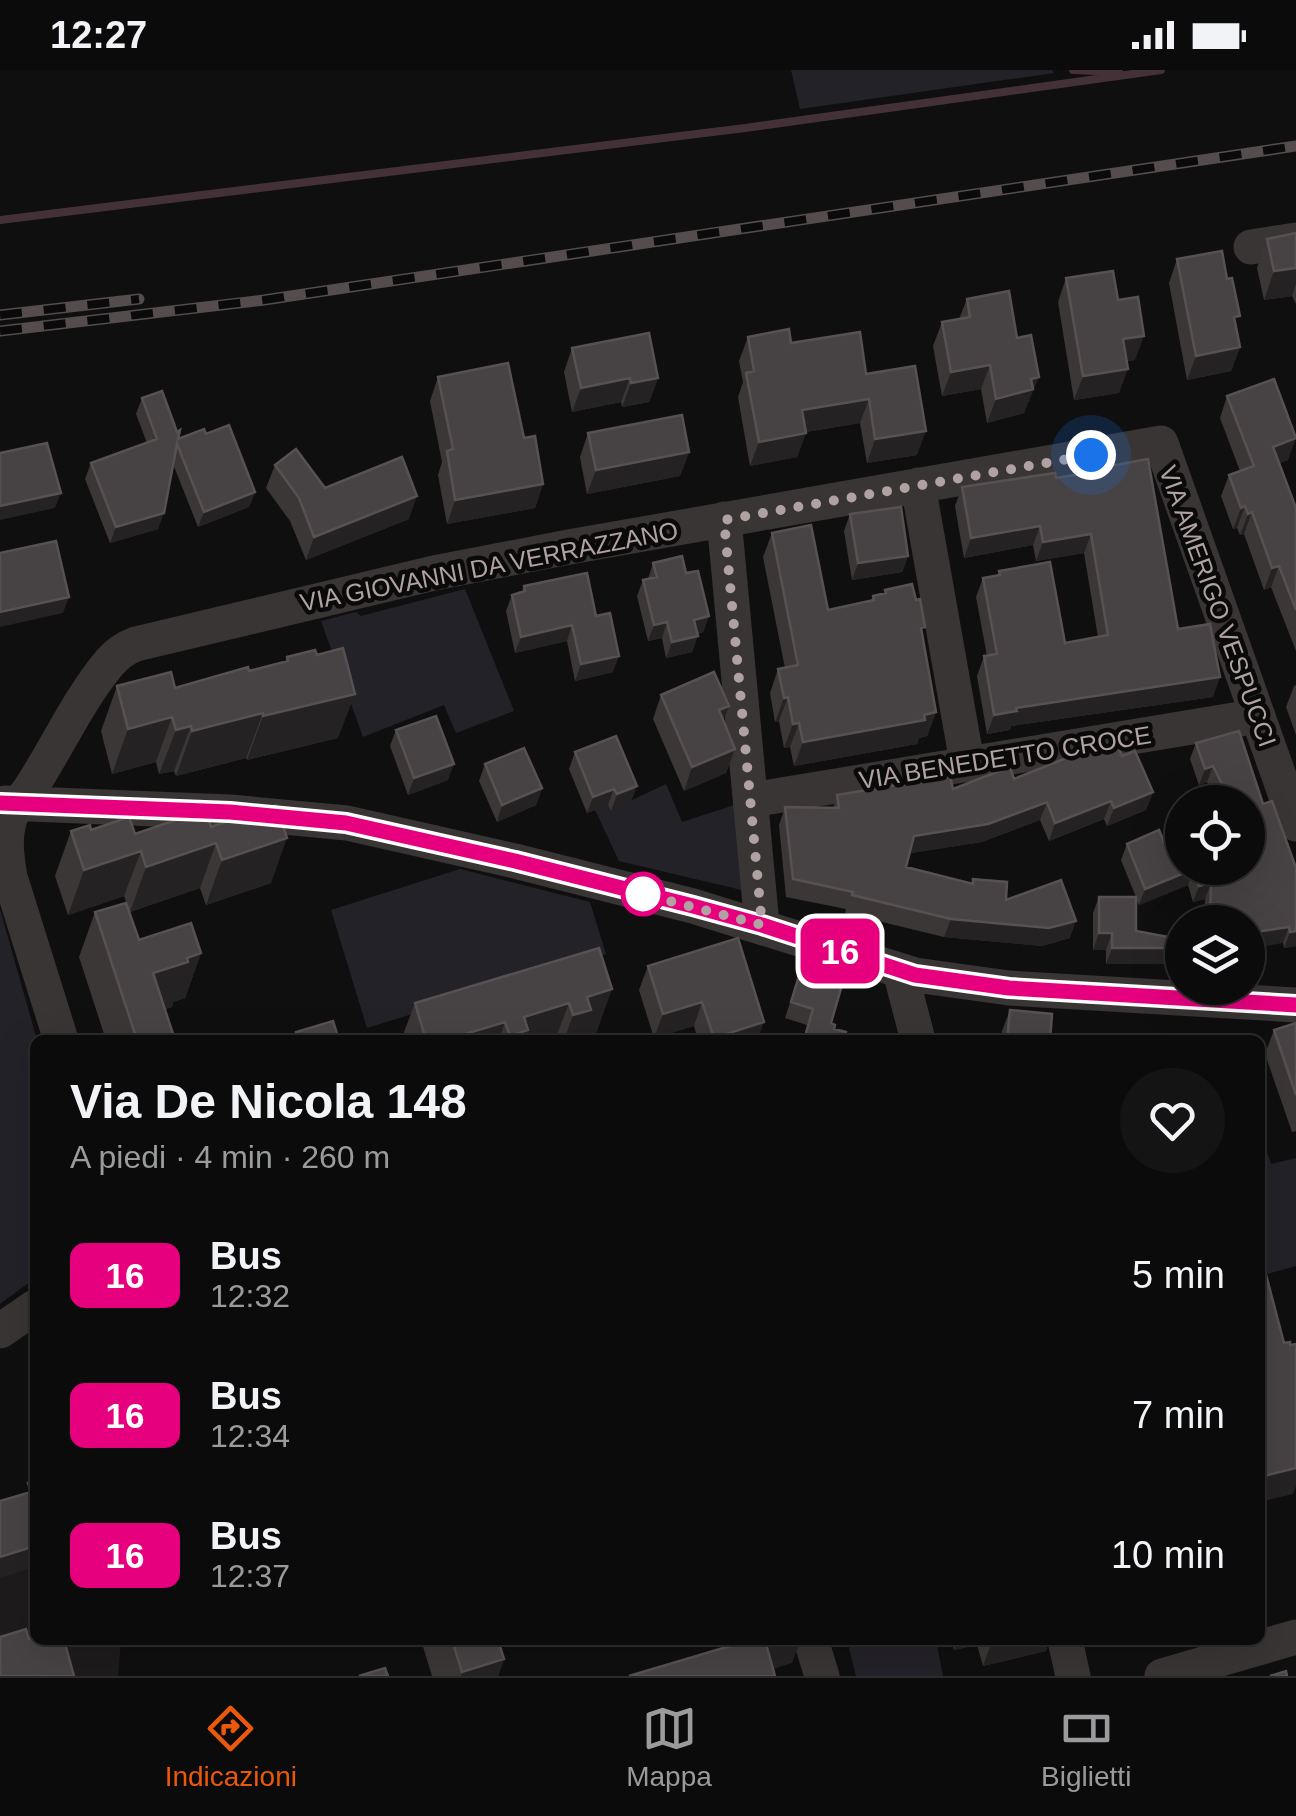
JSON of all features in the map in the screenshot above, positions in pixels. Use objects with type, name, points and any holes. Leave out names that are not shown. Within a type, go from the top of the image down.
[{"type":"street","points":[[1251,247],[1296,240]]},
{"type":"street","name":"VIA GIOVANNI DA VERRAZZANO","points":[[3,840],[10,817],[9,803],[29,791],[104,670],[128,648],[434,573],[1161,443]]},
{"type":"street","name":"VIA AMERIGO VESPUCCI","points":[[1161,443],[1296,824]]},
{"type":"street","points":[[918,485],[967,762]]},
{"type":"street","points":[[724,520],[762,925]]},
{"type":"street","name":"VIA BENEDETTO CROCE","points":[[752,800],[1258,716]]},
{"type":"street","points":[[9,803],[230,812],[346,823],[515,861],[762,925],[900,971],[1009,988],[1296,1005]]},
{"type":"street","points":[[3,840],[14,891],[59,1035]]},
{"type":"street","points":[[900,971],[917,1035]]},
{"type":"street","points":[[0,1331],[30,1310]]},
{"type":"street","points":[[1162,1676],[1296,1637]]},
{"type":"street","points":[[813,1645],[822,1676]]},
{"type":"street","points":[[1066,1645],[1074,1676]]},
{"type":"shaded area","points":[[791,70],[1052,70],[1054,73],[800,109]]},
{"type":"shaded area","points":[[465,589],[514,711],[456,733],[444,705],[363,737],[321,621],[356,612],[361,616]]},
{"type":"shaded area","points":[[666,784],[682,822],[737,804],[746,891],[619,861],[595,810],[608,805],[611,810]]},
{"type":"shaded area","points":[[460,869],[590,902],[606,954],[367,1028],[331,910]]},
{"type":"shaded area","points":[[0,909],[36,1035],[30,1035],[30,1282],[0,1304]]},
{"type":"shaded area","points":[[1265,1146],[1271,1164],[1296,1158],[1296,1266],[1265,1275]]},
{"type":"shaded area","points":[[30,1495],[30,1645],[121,1645],[118,1676],[0,1676],[0,1504]]},
{"type":"shaded area","points":[[848,1645],[937,1645],[943,1676],[856,1676]]},
{"type":"building","points":[[1296,233],[1296,268],[1274,271],[1267,239]]},
{"type":"building","points":[[1222,251],[1240,316],[1234,317],[1240,347],[1196,356],[1177,259]]},
{"type":"building","points":[[1113,271],[1118,300],[1138,297],[1144,336],[1123,339],[1128,369],[1083,376],[1066,278]]},
{"type":"building","points":[[1009,291],[1017,338],[1031,335],[1039,377],[1031,379],[1033,389],[996,399],[990,365],[951,372],[942,322],[970,317],[967,299]]},
{"type":"building","points":[[789,329],[791,343],[860,332],[866,374],[915,366],[926,431],[875,439],[869,399],[802,410],[806,433],[759,442],[746,373],[754,371],[748,337]]},
{"type":"building","points":[[649,333],[658,378],[631,383],[630,378],[581,388],[572,348]]},
{"type":"building","points":[[508,363],[524,438],[535,436],[543,484],[455,500],[447,451],[453,449],[438,377]]},
{"type":"building","points":[[1274,379],[1296,438],[1273,447],[1296,508],[1296,610],[1279,566],[1272,568],[1252,512],[1248,514],[1245,506],[1241,508],[1229,475],[1254,466],[1227,396]]},
{"type":"building","points":[[162,391],[177,432],[180,430],[178,439],[229,425],[255,492],[204,512],[177,444],[164,513],[116,527],[91,463],[157,439],[142,398]]},
{"type":"building","points":[[682,415],[689,452],[596,470],[588,433]]},
{"type":"building","points":[[47,443],[61,493],[0,506],[0,453]]},
{"type":"building","points":[[296,449],[325,488],[402,457],[417,496],[314,537],[299,498],[275,465]]},
{"type":"building","points":[[1148,459],[1178,629],[1210,624],[1220,677],[1016,708],[1017,711],[994,715],[984,656],[997,654],[983,578],[1000,575],[999,571],[1050,562],[1065,643],[1108,635],[1091,534],[1043,542],[1040,526],[971,538],[962,487],[1055,473],[1056,478]]},
{"type":"building","points":[[901,507],[908,556],[858,563],[850,514]]},
{"type":"building","points":[[811,525],[828,610],[874,600],[873,596],[886,593],[885,590],[912,584],[916,600],[920,599],[925,627],[921,628],[936,712],[924,715],[925,720],[803,742],[799,723],[793,724],[788,697],[784,698],[778,669],[798,665],[772,533]]},
{"type":"building","points":[[56,541],[69,597],[0,612],[0,553]]},
{"type":"building","points":[[682,556],[686,573],[698,571],[709,616],[694,620],[698,636],[672,642],[667,622],[654,625],[643,580],[657,577],[653,563]]},
{"type":"building","points":[[587,573],[596,616],[610,613],[619,656],[581,664],[572,625],[521,637],[512,595],[525,591],[524,586]]},
{"type":"building","points":[[343,648],[355,694],[192,731],[191,726],[176,730],[172,717],[128,729],[117,686],[171,672],[175,688],[248,667],[249,671],[288,661],[287,657],[315,650],[317,655]]},
{"type":"building","points":[[714,672],[729,706],[719,710],[735,749],[692,767],[661,695]]},
{"type":"building","points":[[436,716],[454,764],[414,778],[396,730]]},
{"type":"building","points":[[1239,731],[1257,785],[1222,785],[1213,766],[1205,769],[1196,743]]},
{"type":"building","points":[[616,736],[637,786],[593,797],[575,752]]},
{"type":"building","points":[[1117,744],[1122,756],[1135,751],[1153,792],[1114,808],[1111,801],[1055,823],[1047,802],[988,824],[914,836],[906,867],[973,884],[973,879],[1007,882],[1006,900],[1061,880],[1076,921],[1049,928],[951,919],[793,879],[785,807],[839,808],[837,795],[950,776],[953,789],[1010,767],[1014,779],[1074,755],[1075,758]]},
{"type":"building","points":[[524,748],[542,788],[502,805],[485,764]]},
{"type":"building","points":[[1272,801],[1296,868],[1296,931],[1290,932],[1289,927],[1265,931],[1265,905],[1210,905],[1211,885],[1265,885],[1265,803]]},
{"type":"building","points":[[276,805],[287,838],[222,860],[216,843],[146,867],[141,851],[84,870],[71,831],[90,825],[91,830],[129,817],[135,834],[205,810],[211,827]]},
{"type":"building","points":[[1159,830],[1165,845],[1165,881],[1145,889],[1127,844]]},
{"type":"building","points":[[1099,897],[1136,897],[1136,931],[1165,936],[1165,948],[1112,948],[1112,933],[1099,933]]},
{"type":"building","points":[[126,903],[139,940],[191,923],[201,953],[187,958],[188,962],[153,973],[173,1035],[135,1035],[95,912]]},
{"type":"building","points":[[738,938],[764,1022],[713,1035],[702,1002],[663,1014],[648,966]]},
{"type":"building","points":[[599,948],[612,989],[587,997],[591,1010],[573,1015],[569,1003],[524,1017],[528,1030],[513,1035],[505,1022],[462,1035],[425,1035],[415,1003]]},
{"type":"building","points":[[802,966],[844,978],[831,1023],[845,1035],[805,1035],[813,1009],[791,1002]]},
{"type":"building","points":[[1010,1010],[1052,1014],[1050,1035],[1008,1035]]},
{"type":"building","points":[[333,1021],[337,1035],[297,1035],[296,1032]]},
{"type":"building","points":[[1296,1023],[1296,1095],[1274,1030]]},
{"type":"building","points":[[1265,1271],[1284,1343],[1296,1344],[1296,1468],[1265,1476]]},
{"type":"building","points":[[30,1492],[30,1548],[0,1557],[0,1501]]},
{"type":"building","points":[[26,1629],[30,1645],[65,1645],[74,1676],[0,1676],[0,1637]]},
{"type":"building","points":[[454,1645],[500,1645],[504,1659],[462,1672]]},
{"type":"building","points":[[733,1645],[766,1645],[775,1676],[629,1676]]},
{"type":"building","points":[[385,1668],[388,1676],[359,1676]]},
{"type":"waterway","points":[[1073,70],[1119,72]]},
{"type":"waterway","points":[[0,220],[745,128],[1161,70]]},
{"type":"railway","points":[[0,331],[264,300],[1296,146]]},
{"type":"railway","points":[[0,315],[139,299]]},
{"type":"bus line","name":"16","points":[[0,803],[287,815],[346,823],[693,906],[915,975],[1009,988],[1296,1005]]},
{"type":"route","points":[[643,894],[631,891],[762,925],[724,520],[1091,455]]}]
